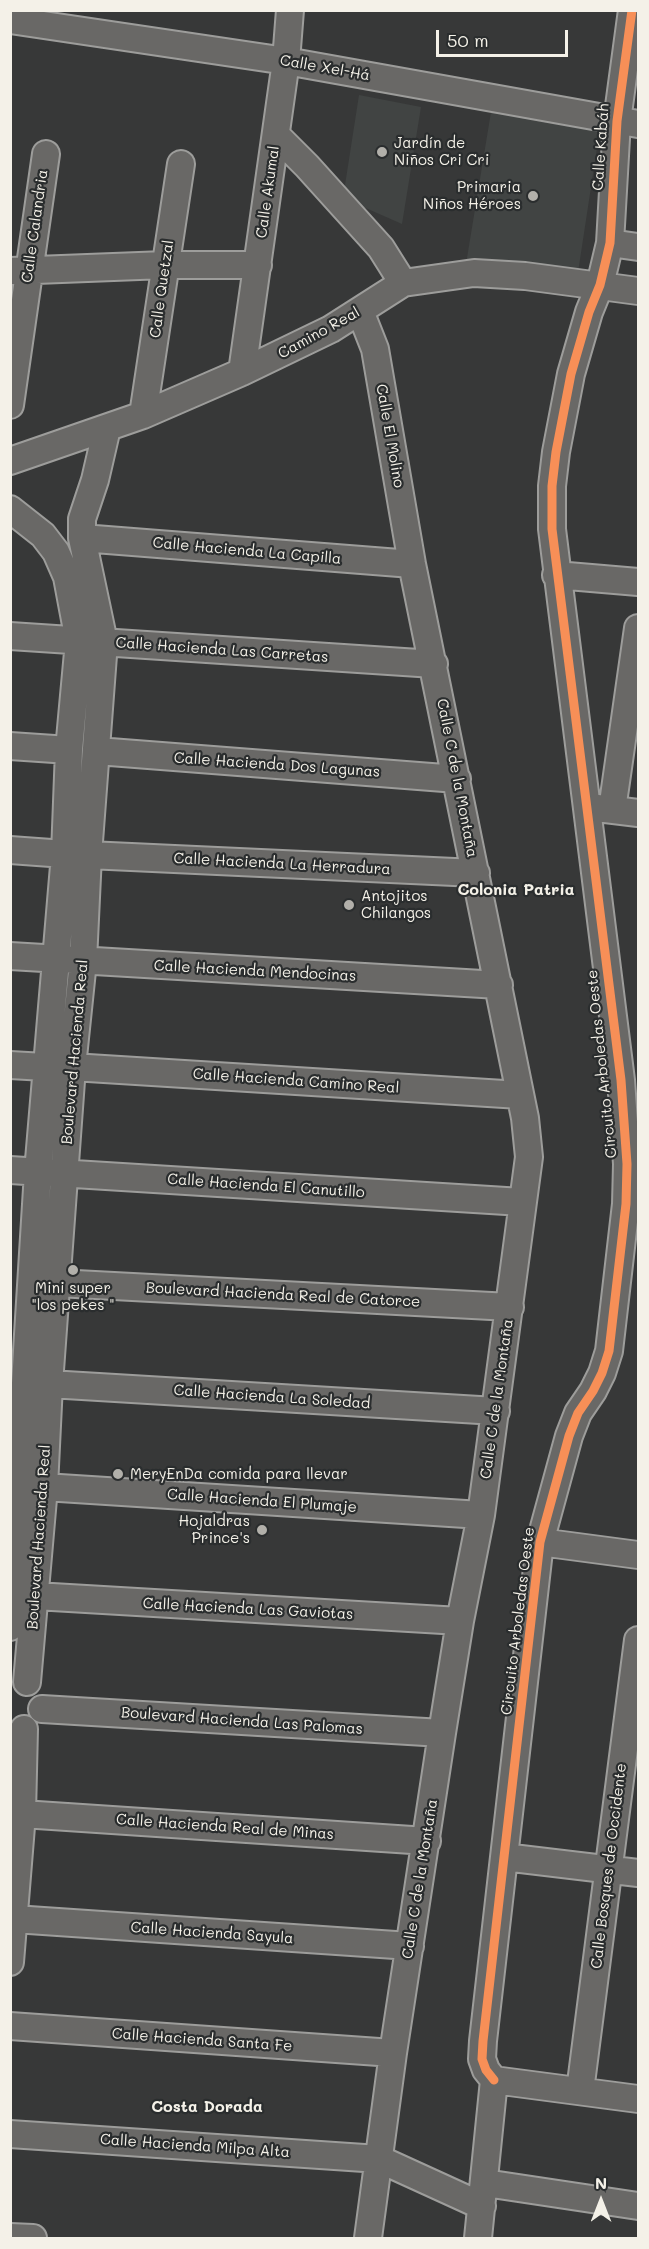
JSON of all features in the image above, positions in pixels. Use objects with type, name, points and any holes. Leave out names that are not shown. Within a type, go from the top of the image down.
[{"type":"street","name":"Calle Akumal","points":[[242,372],[286,61],[290,10]]},
{"type":"street","name":"Calle Kabáh","points":[[600,285],[610,243],[628,123],[632,10]]},
{"type":"street","name":"Calle Xel-Há","points":[[10,20],[286,61],[628,123]]},
{"type":"street","points":[[276,135],[381,248],[404,283]]},
{"type":"street","name":"Calle Calandria","points":[[10,405],[20,272],[46,154]]},
{"type":"street","name":"Calle Quetzal","points":[[143,415],[181,164]]},
{"type":"street","points":[[610,243],[639,248]]},
{"type":"street","points":[[20,272],[165,265],[258,266]]},
{"type":"street","name":"Camino Real","points":[[10,461],[143,415],[242,372],[331,329],[404,283],[474,273],[639,291]]},
{"type":"street","name":"Circuito Arboledas Oeste","points":[[494,2080],[486,2070],[482,2059],[483,2041],[540,1542],[568,1436],[578,1413],[603,1373],[609,1351],[626,1204],[627,1164],[621,1080],[552,529],[552,486],[556,452],[576,355],[600,285]]},
{"type":"street","name":"Calle El Molino","points":[[360,311],[375,349],[412,564]]},
{"type":"street","name":"Boulevard Hacienda Real","points":[[19,1681],[19,1594],[24,1486],[17,1379],[21,1278],[38,1172],[45,1067],[56,959],[97,751],[82,519],[95,480],[107,428]]},
{"type":"street","name":"Boulevard Hacienda Real","points":[[10,509],[43,535],[56,552],[91,641],[69,750],[84,961],[72,1067],[49,1383],[24,1486]]},
{"type":"street","name":"Calle Hacienda La Capilla","points":[[82,538],[412,564]]},
{"type":"street","name":"Calle C de la Montaña","points":[[368,2238],[393,2053],[442,1733],[460,1621],[481,1515],[529,1157],[525,1118],[499,985],[412,564]]},
{"type":"street","points":[[556,575],[639,582]]},
{"type":"street","points":[[612,810],[639,628]]},
{"type":"street","name":"Calle Hacienda Las Carretas","points":[[10,636],[434,664]]},
{"type":"street","points":[[10,746],[69,750]]},
{"type":"street","name":"Calle Hacienda Dos Lagunas","points":[[97,751],[457,779]]},
{"type":"street","points":[[586,807],[639,813]]},
{"type":"street","name":"Calle Hacienda La Herradura","points":[[10,850],[476,873]]},
{"type":"street","name":"Calle Hacienda Mendocinas","points":[[10,956],[499,985]]},
{"type":"street","points":[[10,1065],[45,1067]]},
{"type":"street","name":"Calle Hacienda Camino Real","points":[[72,1067],[520,1095]]},
{"type":"street","name":"Calle Hacienda El Canutillo","points":[[10,1170],[522,1202]]},
{"type":"street","name":"Boulevard Hacienda Real de Catorce","points":[[57,1283],[510,1306]]},
{"type":"street","name":"Calle Hacienda La Soledad","points":[[49,1383],[496,1411]]},
{"type":"street","name":"Calle Hacienda El Plumaje","points":[[24,1486],[481,1515]]},
{"type":"street","points":[[540,1542],[639,1555]]},
{"type":"street","name":"Boulevard Hacienda Real","points":[[10,1627],[19,1594]]},
{"type":"street","name":"Calle Hacienda Las Gaviotas","points":[[19,1594],[460,1621]]},
{"type":"street","name":"Calle Bosques de Occidente","points":[[580,2091],[639,1640]]},
{"type":"street","points":[[10,1962],[22,1814],[17,1729],[36,1722],[42,1709],[41,1698],[36,1688],[19,1681]]},
{"type":"street","name":"Boulevard Hacienda Las Palomas","points":[[42,1709],[442,1733]]},
{"type":"street","name":"Calle Hacienda Real de Minas","points":[[22,1814],[427,1841]]},
{"type":"street","points":[[504,1857],[639,1873]]},
{"type":"street","name":"Calle Hacienda Sayula","points":[[14,1919],[410,1946]]},
{"type":"street","name":"Calle Hacienda Santa Fe","points":[[10,2026],[393,2053]]},
{"type":"street","points":[[478,2238],[494,2080],[639,2098]]},
{"type":"street","name":"Calle Hacienda Milpa Alta","points":[[10,2134],[379,2159]]},
{"type":"street","points":[[379,2159],[484,2194],[639,2206]]},
{"type":"street","points":[[10,2237],[33,2238]]},
{"type":"shaded area","name":"Jardín de Niños Cri Cri","points":[[359,95],[421,107],[402,224],[343,198]]},
{"type":"shaded area","name":"Primaria Niños Héroes","points":[[491,112],[600,128],[577,279],[466,264]]},
{"type":"cycle path","points":[[494,2080],[486,2070],[482,2059],[483,2041],[540,1542],[569,1436],[578,1413],[602,1373],[609,1351],[626,1204],[627,1164],[621,1080],[552,529],[552,486],[571,374],[589,312],[600,285],[610,243],[617,121],[632,10]]},
{"type":"place","name":"Jardín de Niños Cri Cri","points":[[382,152]]},
{"type":"place","name":"Primaria Niños Héroes","points":[[533,196]]},
{"type":"place","name":"Antojitos Chilangos","points":[[349,905]]},
{"type":"place","name":"Mini super \"los pekes \"","points":[[73,1270]]},
{"type":"place","name":"MeryEnDa comida para llevar","points":[[118,1474]]},
{"type":"place","name":"Hojaldras Prince's","points":[[262,1530]]},
{"type":"district","name":"Colonia Patria","points":[[516,890]]},
{"type":"district","name":"Costa Dorada","points":[[207,2107]]}]
